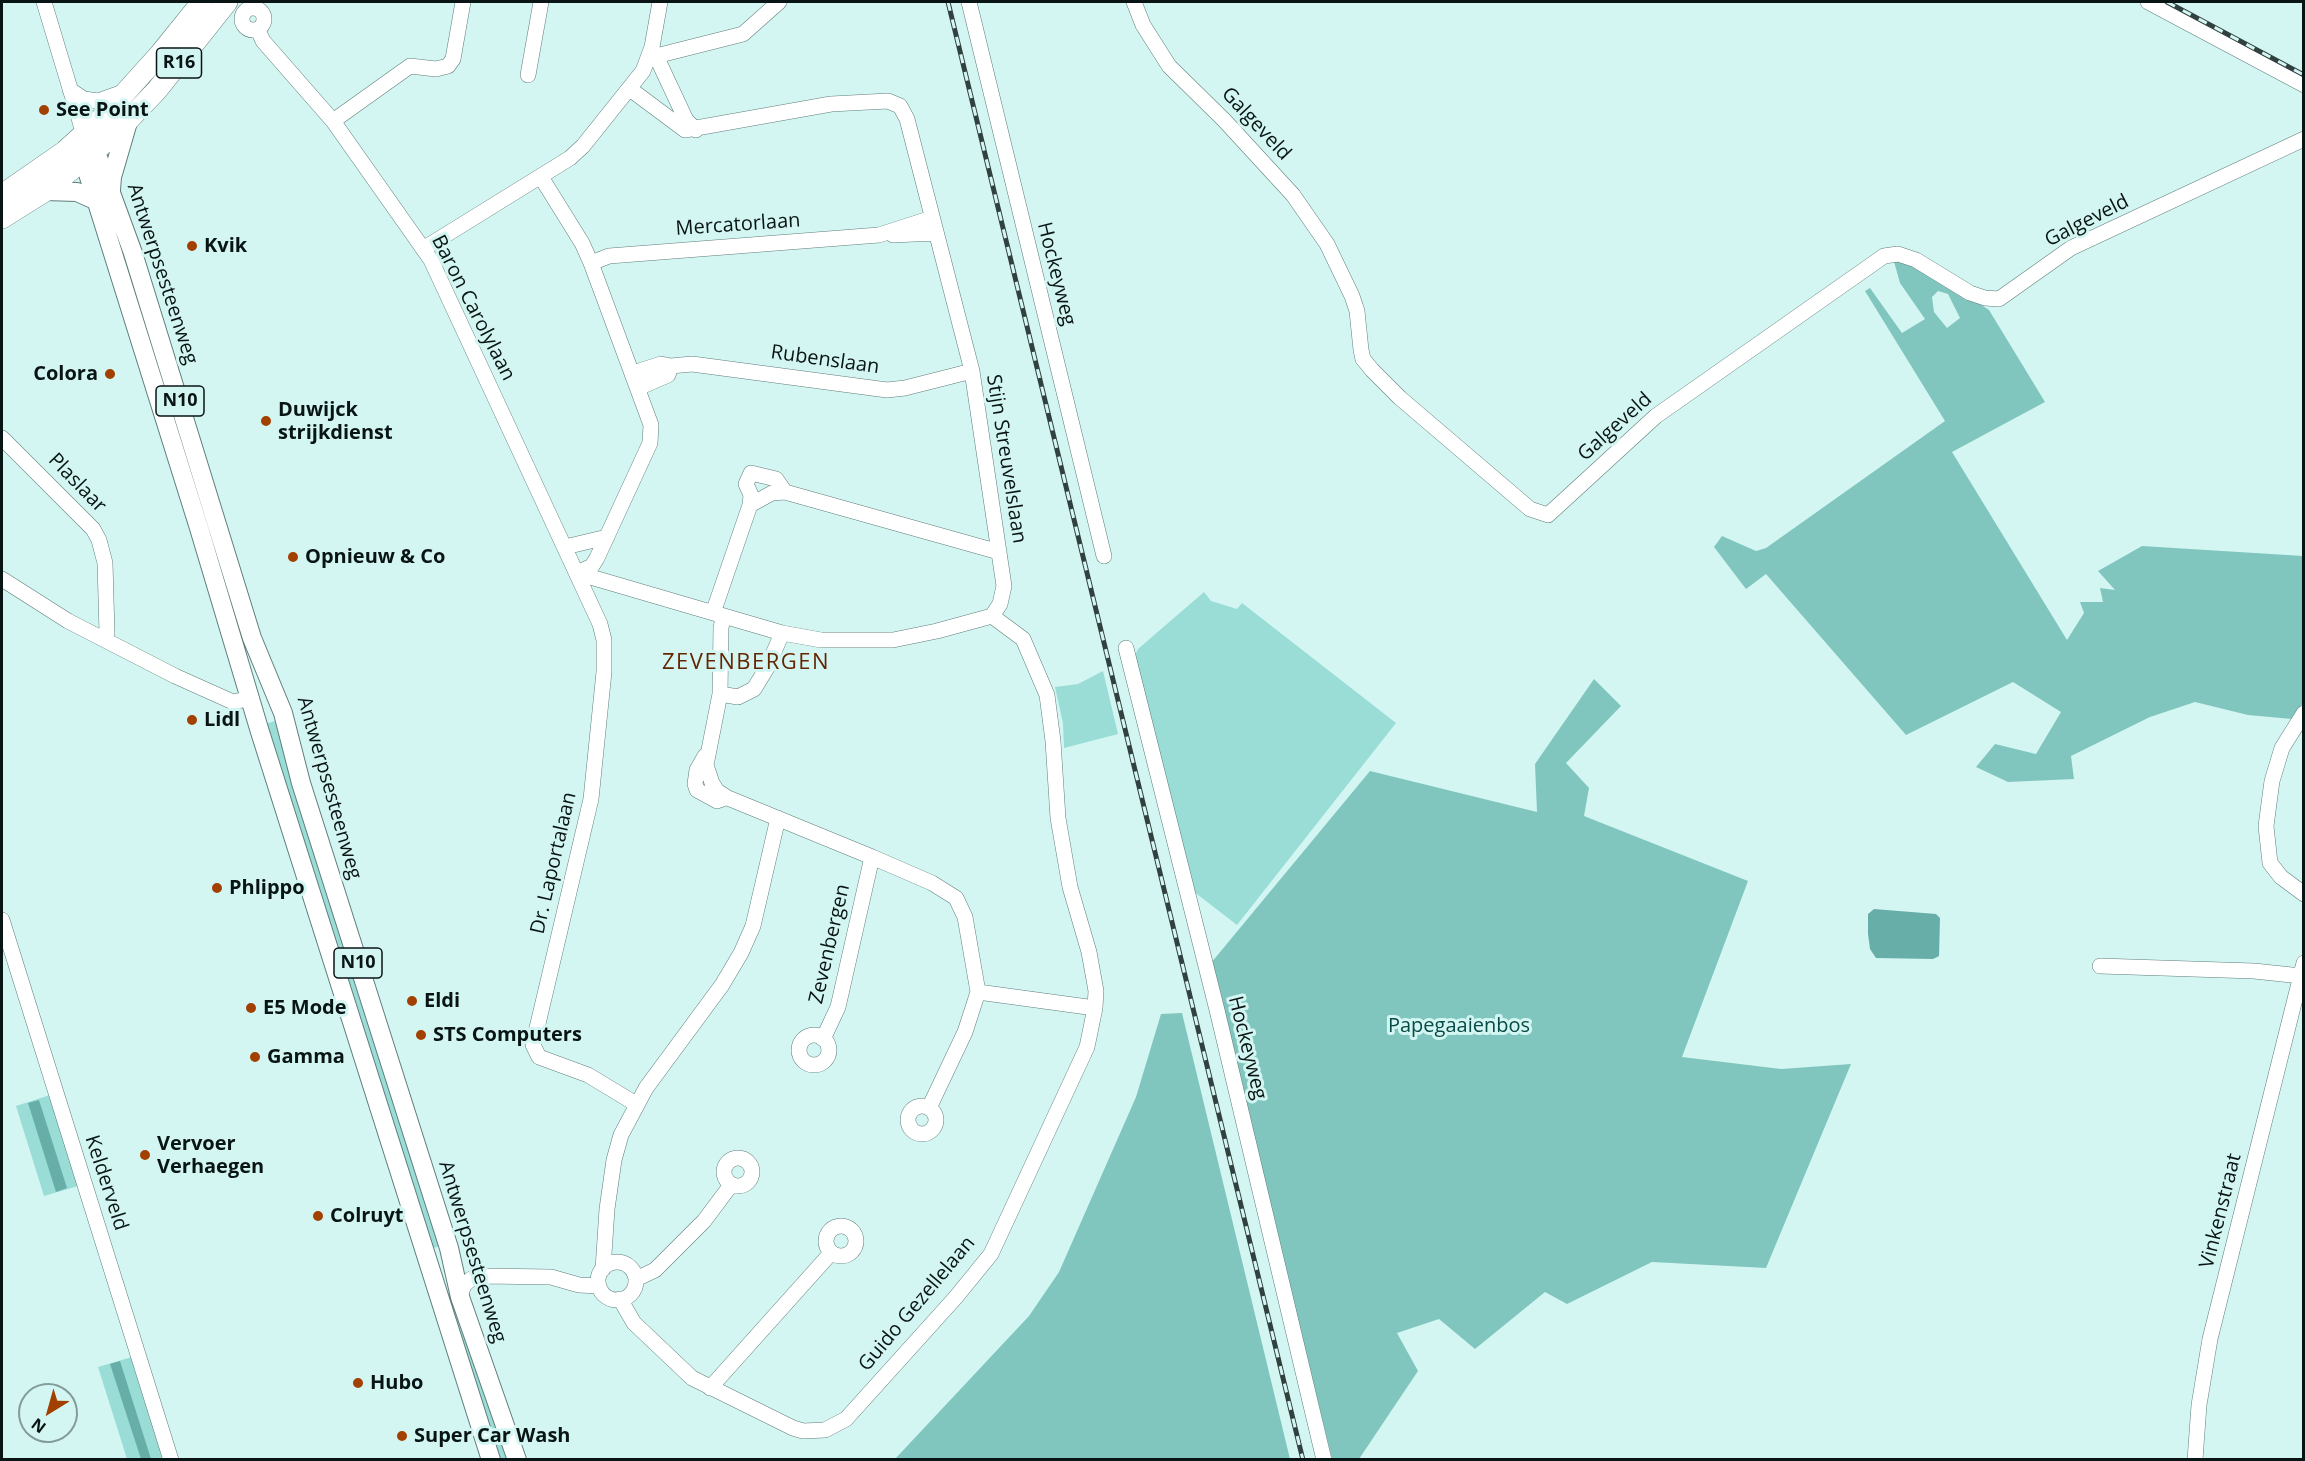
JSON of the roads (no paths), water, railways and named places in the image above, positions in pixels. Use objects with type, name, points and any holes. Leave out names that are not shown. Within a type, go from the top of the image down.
[{"type":"highway","name":"R16","points":[[2,195],[42,169],[88,149],[132,87],[202,2]]},
{"type":"highway","name":"R16","points":[[2,218],[45,191],[88,149],[128,122],[157,90],[227,2]]},
{"type":"main road","points":[[45,191],[104,196],[128,122]]},
{"type":"main road","name":"Antwerpsesteenweg","points":[[88,149],[210,500],[252,638],[283,713],[301,783],[438,1212],[460,1297],[517,1460]]},
{"type":"main road","name":"Antwerpsesteenweg","points":[[104,196],[108,236],[192,503],[256,720],[491,1460]]},
{"type":"main road","points":[[192,503],[195,496],[202,494],[210,500]]},
{"type":"main road","points":[[256,720],[258,710],[264,703],[273,704],[283,713]]},
{"type":"street","name":"Antwerpsesteenweg","points":[[44,2],[88,149]]},
{"type":"street","points":[[333,121],[410,66],[436,69],[448,66],[453,59],[463,2]]},
{"type":"street","points":[[528,75],[541,2]]},
{"type":"street","points":[[423,249],[541,177],[570,158],[583,146],[653,58],[660,2]]},
{"type":"street","points":[[653,58],[743,34],[779,2]]},
{"type":"street","name":"Hockeyweg","points":[[969,2],[1104,556]]},
{"type":"street","name":"Galgeveld","points":[[1134,2],[1143,25],[1169,66],[1224,120],[1293,195],[1327,244],[1352,296],[1357,311],[1361,350],[1368,365],[1400,398],[1530,509],[1548,515],[1656,416],[1884,256],[1898,254],[1916,260],[1970,293],[1985,298],[2000,299],[2070,248],[2304,139]]},
{"type":"street","points":[[2148,2],[2304,85]]},
{"type":"street","name":"Baron Carolylaan","points":[[258,30],[263,41],[333,121],[430,260],[577,573]]},
{"type":"street","points":[[653,58],[686,120],[696,130]]},
{"type":"street","points":[[70,90],[84,99],[98,101],[110,99],[132,87]]},
{"type":"street","points":[[630,89],[685,130],[696,130]]},
{"type":"street","name":"Stijn Streuvelslaan","points":[[696,130],[782,111],[831,104],[888,101],[900,106],[907,119],[972,371],[1004,586],[1000,604],[992,616]]},
{"type":"street","points":[[541,177],[582,243],[591,263],[651,425],[652,436],[607,537],[592,566],[577,573]]},
{"type":"street","name":"Mercatorlaan","points":[[591,263],[609,256],[890,234],[934,225]]},
{"type":"street","name":"Rubenslaan","points":[[633,373],[661,364],[671,366],[692,364],[887,390],[905,388],[972,371]]},
{"type":"street","points":[[638,388],[668,375],[671,366]]},
{"type":"street","name":"Plaslaar","points":[[2,438],[93,529],[99,540],[105,563],[107,633],[101,637]]},
{"type":"street","points":[[785,492],[776,479],[751,473],[746,484],[751,495],[750,505],[719,615],[721,627],[720,694],[707,754],[707,773],[717,791],[728,798],[939,886],[956,898],[965,917],[978,992],[965,1032],[928,1108]]},
{"type":"street","points":[[750,505],[763,496],[785,492],[999,552]]},
{"type":"street","points":[[565,547],[607,537]]},
{"type":"street","points":[[577,573],[782,633],[821,640],[866,642],[920,635],[992,616],[1023,639],[1032,654],[1047,695],[1053,741],[1058,818],[1070,887],[1094,972],[1095,1008],[978,992]]},
{"type":"street","name":"Dr. Laportalaan","points":[[577,573],[592,605],[604,640],[605,659],[591,799],[533,1045],[539,1057],[588,1075],[636,1104]]},
{"type":"street","points":[[2,579],[68,621],[175,676],[232,702],[251,698]]},
{"type":"street","points":[[592,605],[606,581]]},
{"type":"street","points":[[720,694],[738,697],[754,689],[768,666],[782,633]]},
{"type":"street","name":"Hockeyweg","points":[[1126,648],[1219,1020],[1324,1460]]},
{"type":"street","points":[[2304,713],[2282,748],[2272,781],[2266,826],[2270,863],[2281,877],[2304,894]]},
{"type":"street","points":[[599,1286],[599,1277],[603,1269],[603,1238],[614,1160],[621,1135],[636,1104],[741,953],[753,926],[778,818]]},
{"type":"street","name":"Zevenbergen","points":[[823,1039],[838,1007],[872,857]]},
{"type":"street","name":"Kelderveld","points":[[2,920],[171,1460]]},
{"type":"street","name":"Vinkenstraat","points":[[2100,966],[2254,971],[2302,969],[2210,1339],[2199,1405],[2195,1460]]},
{"type":"street","name":"Guido Gezellelaan","points":[[471,1279],[485,1276],[523,1275],[599,1286],[608,1297],[620,1299],[634,1323],[692,1378],[803,1431],[825,1430],[846,1419],[956,1297],[991,1254],[1087,1047],[1095,1008]]},
{"type":"street","points":[[636,1279],[655,1270],[704,1221],[731,1185]]},
{"type":"street","points":[[710,1388],[831,1252]]},
{"type":"street","points":[[603,1269],[611,1263],[621,1262],[633,1270],[636,1279],[633,1291],[620,1299]]},
{"type":"street","points":[[452,1268],[471,1279],[464,1286],[460,1297]]},
{"type":"railway","points":[[948,2],[1303,1460]]},
{"type":"railway","points":[[2167,2],[2304,75]]},
{"type":"place","name":"See Point","points":[[44,110]]},
{"type":"place","name":"Kvik","points":[[192,246]]},
{"type":"place","name":"Colora","points":[[110,374]]},
{"type":"place","name":"Duwijck strijkdienst","points":[[266,421]]},
{"type":"place","name":"Opnieuw & Co","points":[[293,557]]},
{"type":"place","name":"Lidl","points":[[192,720]]},
{"type":"place","name":"Phlippo","points":[[217,888]]},
{"type":"place","name":"Eldi","points":[[412,1001]]},
{"type":"place","name":"E5 Mode","points":[[251,1008]]},
{"type":"place","name":"STS Computers","points":[[421,1035]]},
{"type":"place","name":"Gamma","points":[[255,1057]]},
{"type":"place","name":"Vervoer Verhaegen","points":[[145,1155]]},
{"type":"place","name":"Colruyt","points":[[318,1216]]},
{"type":"place","name":"Hubo","points":[[358,1383]]},
{"type":"place","name":"Super Car Wash","points":[[402,1436]]},
{"type":"district","name":"ZEVENBERGEN","points":[[746,663]]},
{"type":"park label","name":"Papegaaienbos","points":[[1459,1026]]}]
